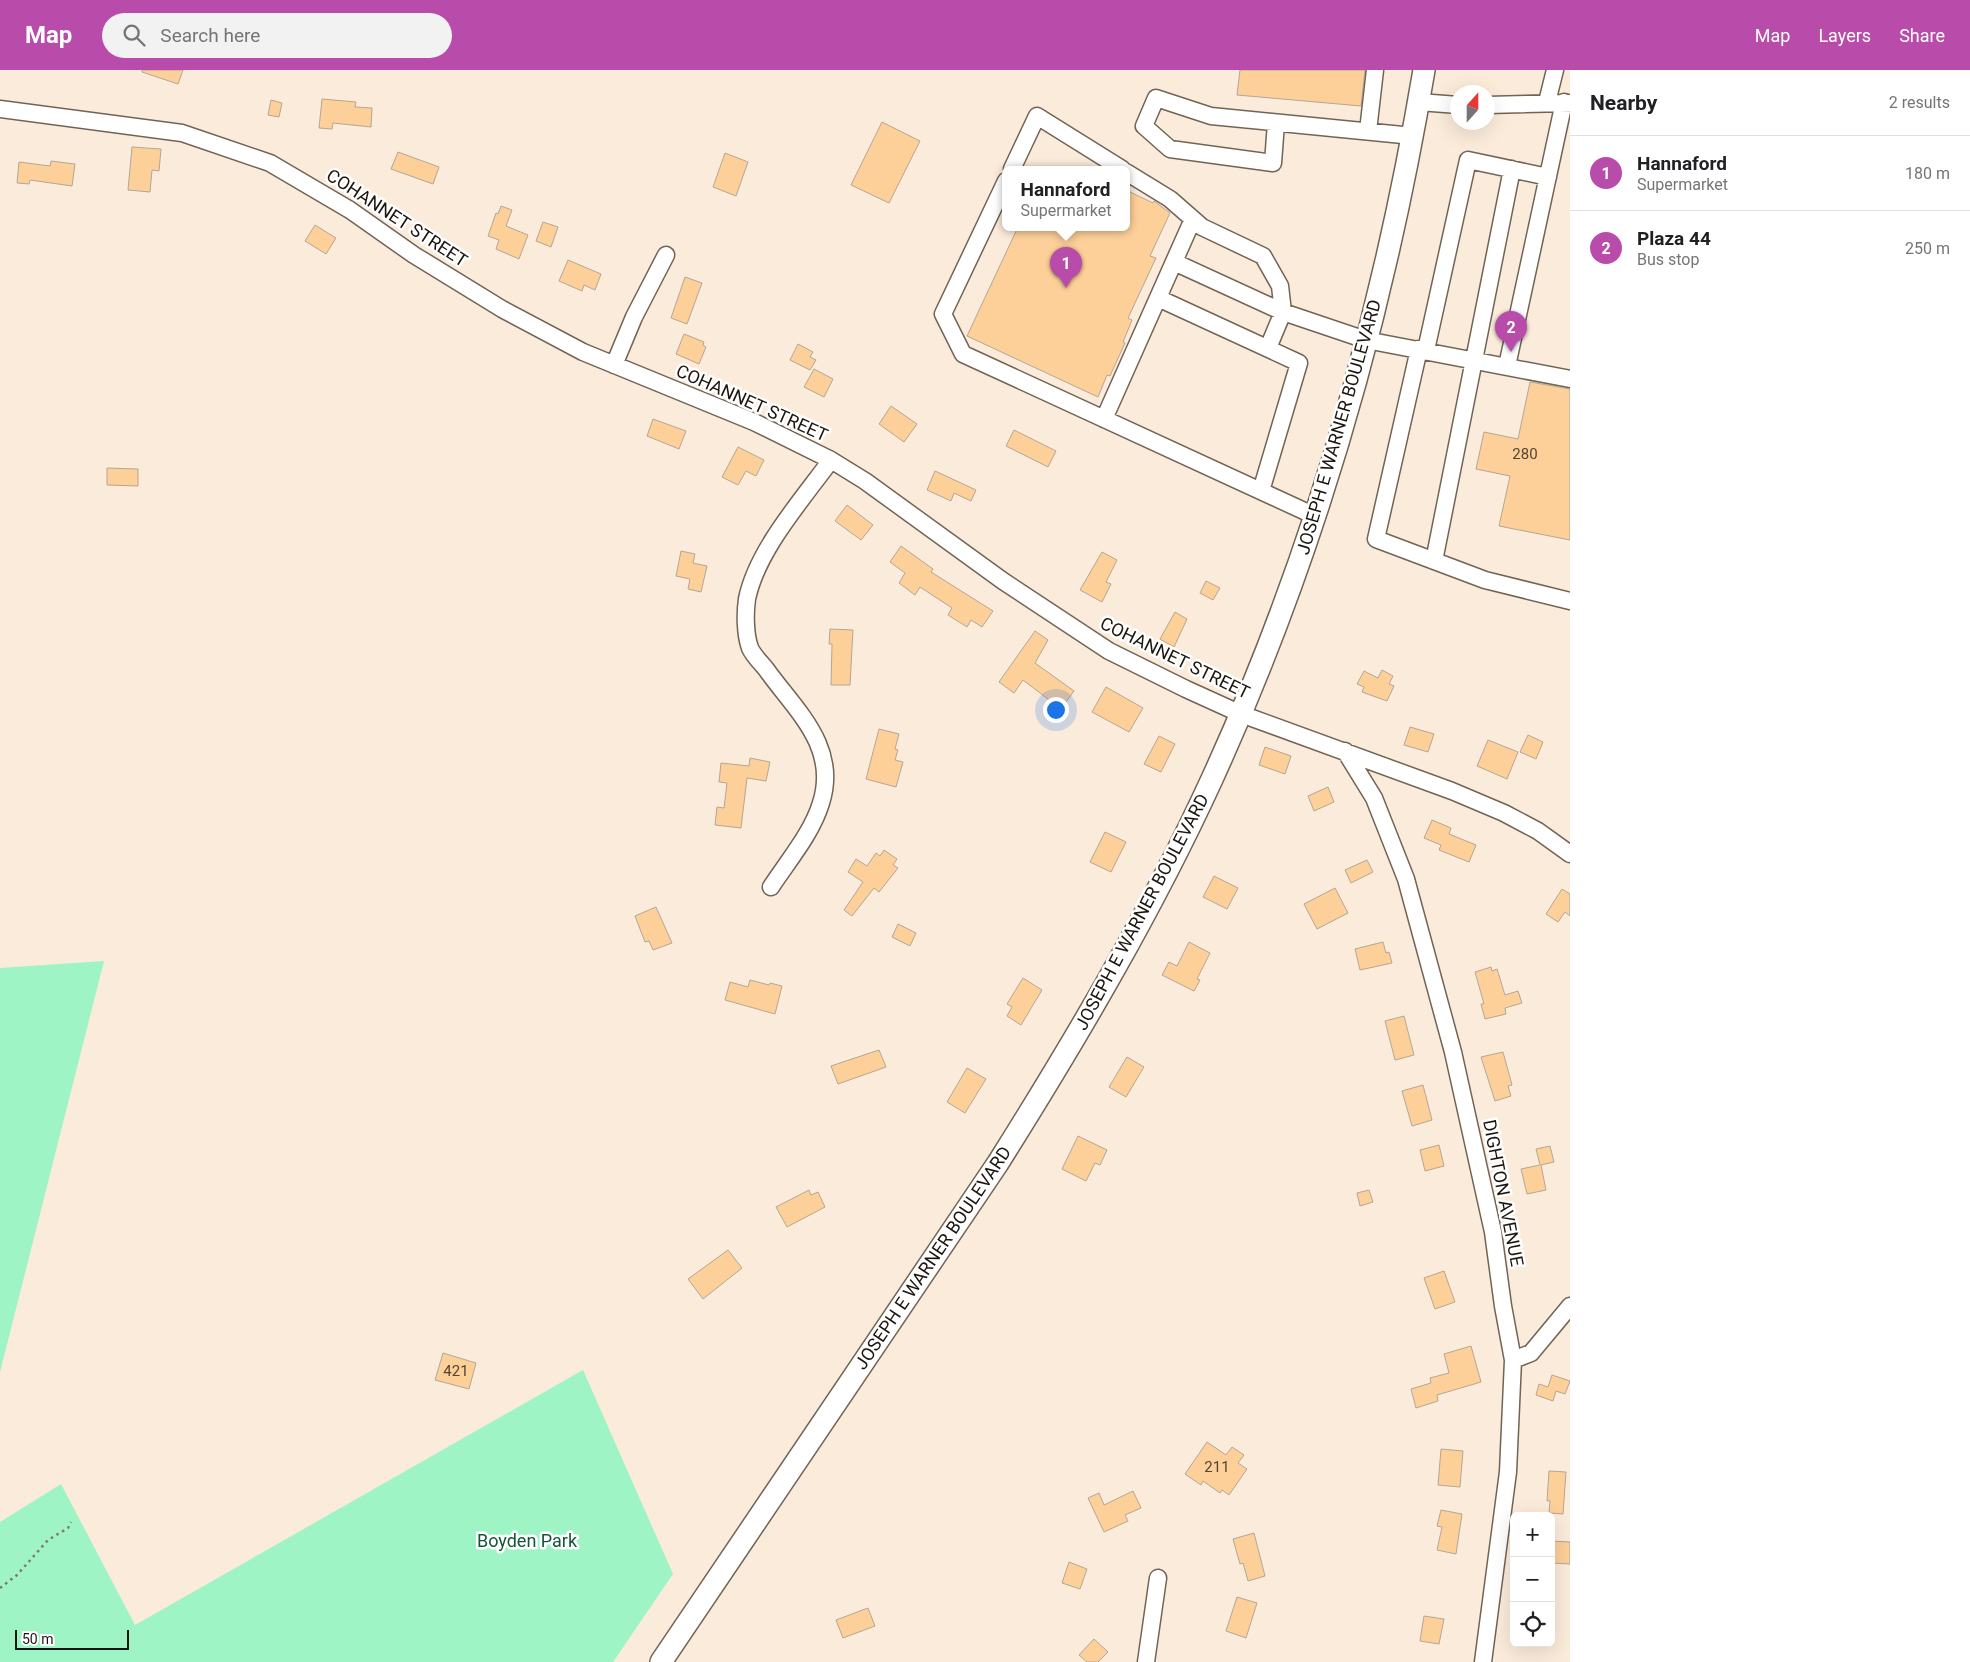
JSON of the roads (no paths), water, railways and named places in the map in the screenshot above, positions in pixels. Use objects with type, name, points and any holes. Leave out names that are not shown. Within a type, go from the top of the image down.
[{"type":"main road","name":"JOSEPH E WARNER BOULEVARD","points":[[661,1662],[940,1249],[1042,1093],[1087,1018],[1160,884],[1211,781],[1241,714],[1274,632],[1315,516],[1366,340],[1404,186],[1424,70]]},
{"type":"street","points":[[1368,131],[1375,70]]},
{"type":"street","points":[[1548,102],[1555,70]]},
{"type":"street","points":[[1276,123],[1273,163],[1170,149],[1144,126],[1156,98],[1211,116],[1413,136]]},
{"type":"street","points":[[1419,102],[1450,104]]},
{"type":"street","points":[[1495,105],[1567,102],[1548,177],[1507,366]]},
{"type":"street","name":"COHANNET STREET","points":[[0,109],[182,133],[270,162],[350,210],[414,255],[502,309],[584,352],[754,422],[831,460],[864,481],[1003,581],[1109,651],[1241,714],[1345,751],[1504,813],[1538,831],[1570,854]]},
{"type":"street","points":[[1013,166],[1037,116],[1117,166]]},
{"type":"street","points":[[1548,177],[1468,160],[1376,539],[1485,580],[1570,601]]},
{"type":"street","points":[[1434,561],[1512,169]]},
{"type":"street","points":[[1130,174],[1170,199],[1202,226],[1262,256],[1280,286],[1283,312],[1268,348]]},
{"type":"street","points":[[1002,190],[944,314],[963,354],[1315,516]]},
{"type":"street","points":[[1104,419],[1193,219]]},
{"type":"street","points":[[614,365],[634,317],[666,255]]},
{"type":"street","points":[[1174,262],[1283,312],[1366,340],[1570,379]]},
{"type":"street","points":[[1158,298],[1299,363],[1261,491]]},
{"type":"street","points":[[771,887],[814,822],[822,801],[825,773],[820,744],[802,715],[750,648],[746,618],[747,600],[753,576],[773,542],[831,460]]},
{"type":"street","name":"DIGHTON AVENUE","points":[[1345,751],[1374,798],[1406,879],[1453,1052],[1493,1232],[1503,1306],[1513,1360],[1508,1472],[1483,1662]]},
{"type":"street","points":[[1513,1360],[1532,1353],[1570,1306]]},
{"type":"street","points":[[1146,1662],[1158,1578]]},
{"type":"place","name":"Hannaford","points":[[1066,288]]},
{"type":"place","name":"Plaza 44","points":[[1511,352]]},
{"type":"park label","name":"Boyden Park","points":[[527,1541]]}]
